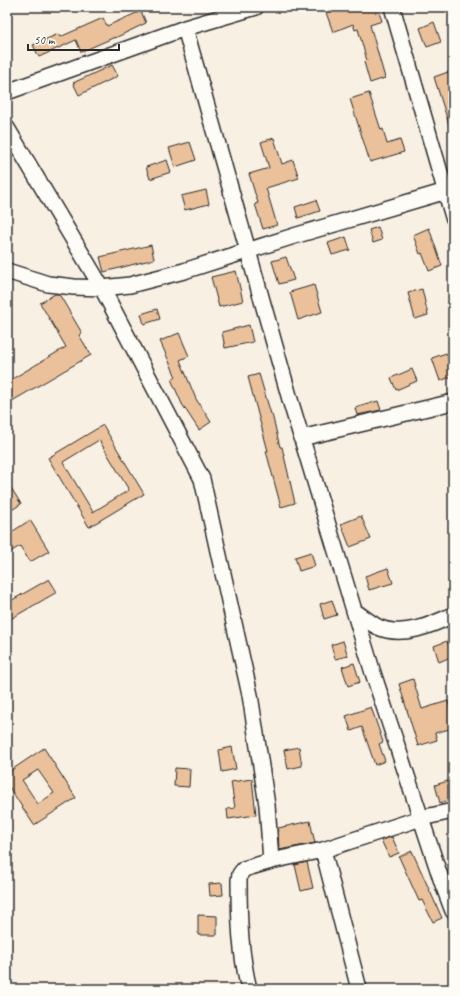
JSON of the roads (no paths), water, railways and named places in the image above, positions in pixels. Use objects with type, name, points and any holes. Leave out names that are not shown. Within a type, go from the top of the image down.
[{"type":"street","points":[[7,92],[185,28],[256,7]]},
{"type":"street","points":[[392,7],[449,190],[453,217]]},
{"type":"street","points":[[185,28],[301,438],[354,611],[442,882],[453,911]]},
{"type":"street","points":[[7,128],[102,288],[202,479],[250,695],[267,804],[271,861]]},
{"type":"street","points":[[7,271],[48,284],[74,287],[102,288],[130,285],[176,273],[449,190]]},
{"type":"street","points":[[301,438],[453,402]]},
{"type":"street","points":[[354,611],[378,627],[389,630],[422,628],[453,615]]},
{"type":"street","points":[[249,989],[245,973],[239,926],[239,880],[240,874],[244,869],[271,861],[323,850],[421,818],[453,811]]},
{"type":"street","points":[[323,850],[359,989]]}]
